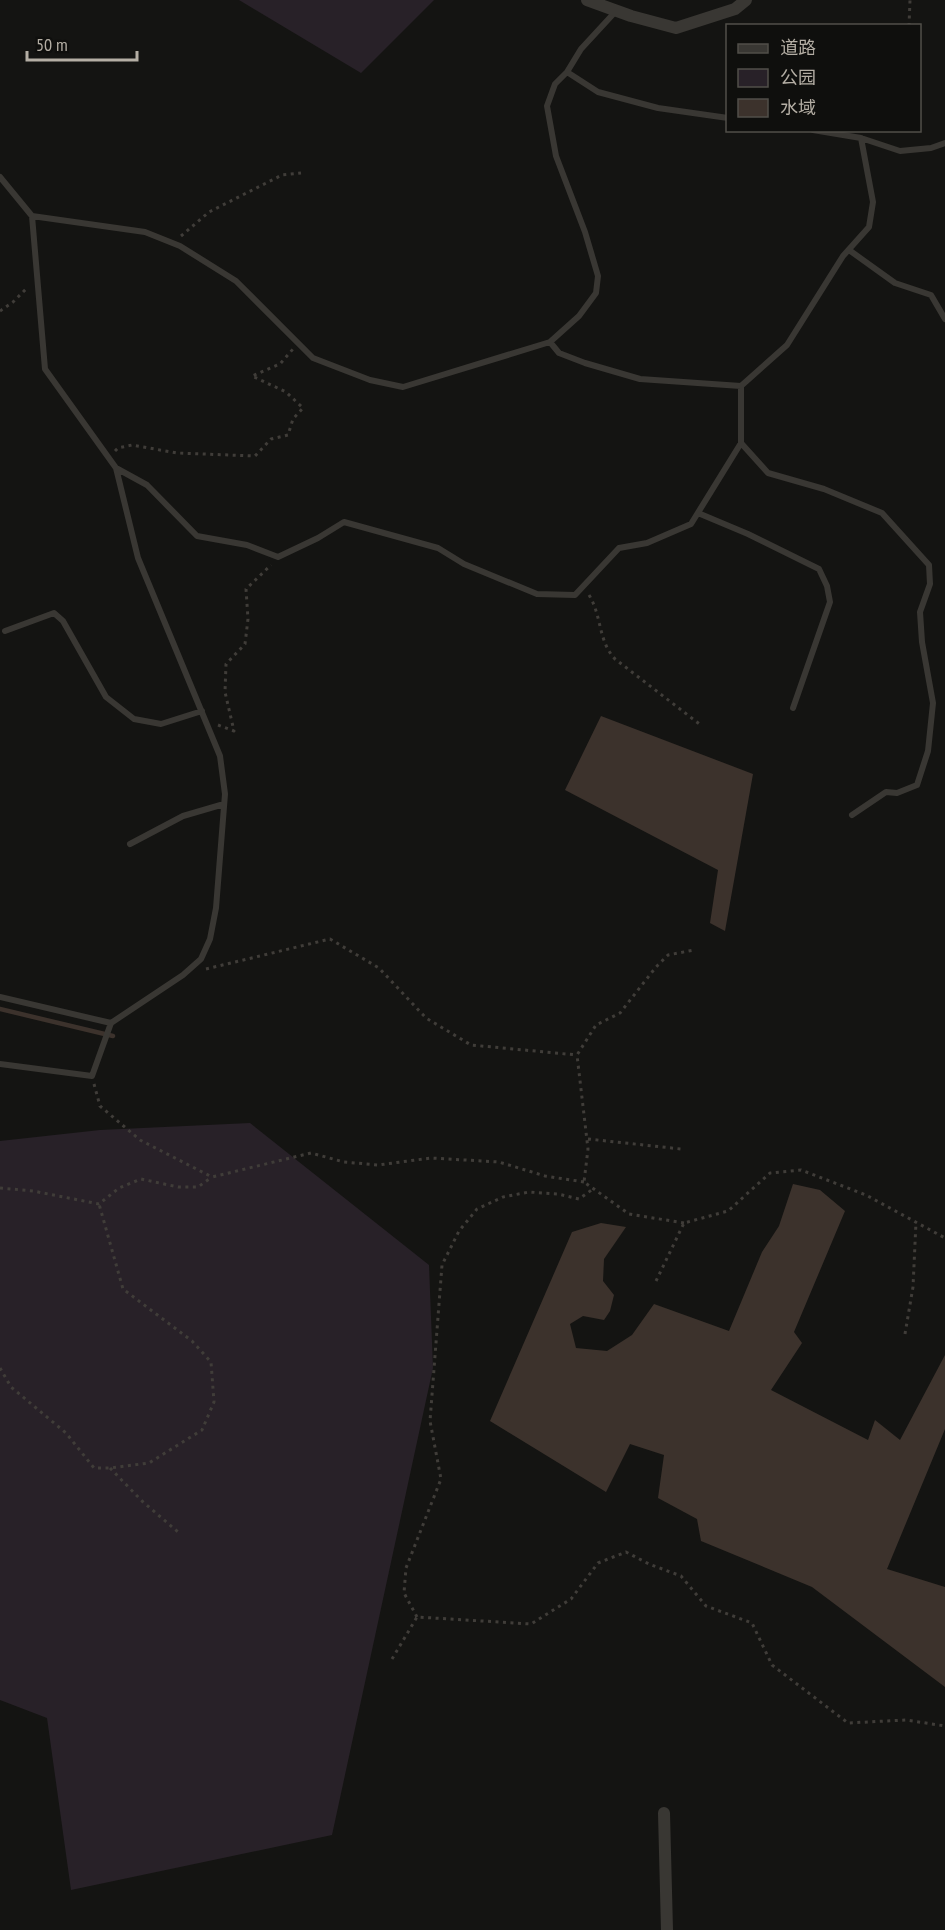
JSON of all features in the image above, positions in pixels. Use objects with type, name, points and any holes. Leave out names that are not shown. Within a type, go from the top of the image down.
[{"type":"street","points":[[587,0],[676,28],[735,9],[746,0]]},
{"type":"street","points":[[664,1813],[667,1930]]},
{"type":"lane","points":[[32,216],[145,232],[173,243],[236,281],[313,358],[370,380],[403,387],[550,342],[579,316],[596,293],[598,276],[585,231],[556,156],[547,106],[555,84],[567,72],[581,49],[616,11]]},
{"type":"lane","points":[[567,72],[598,92],[658,108],[726,118]]},
{"type":"lane","points":[[825,132],[861,138],[900,151],[931,148],[945,143]]},
{"type":"lane","points":[[550,342],[559,353],[568,357],[640,379],[741,386],[787,345],[849,250],[868,227],[873,202],[861,138]]},
{"type":"lane","points":[[0,177],[32,216],[45,369],[116,468],[138,558],[220,756],[224,804],[216,908],[210,939],[201,959],[183,975],[111,1023],[92,1076],[0,1064]]},
{"type":"lane","points":[[849,250],[895,283],[931,295],[945,319]]},
{"type":"lane","points":[[116,468],[147,485],[197,536],[248,545],[278,557],[318,538],[344,522],[438,548],[464,564],[537,594],[575,595],[619,548],[647,543],[691,524],[741,443],[741,386]]},
{"type":"lane","points":[[741,443],[768,472],[824,489],[882,513],[929,565],[930,584],[921,612],[921,642],[933,703],[928,750],[916,785],[897,793],[886,792],[852,815]]},
{"type":"lane","points":[[698,513],[748,534],[819,569],[830,602],[793,708]]},
{"type":"lane","points":[[5,631],[54,613],[63,621],[106,697],[134,719],[161,724],[202,711]]},
{"type":"lane","points":[[130,844],[183,816],[224,804]]},
{"type":"lane","points":[[0,997],[111,1023]]},
{"type":"path","points":[[909,24],[910,0]]},
{"type":"path","points":[[173,243],[209,212],[282,175],[300,173]]},
{"type":"path","points":[[0,311],[13,302],[37,278]]},
{"type":"path","points":[[109,458],[118,448],[132,445],[177,453],[255,456],[271,439],[288,435],[294,419],[303,408],[286,392],[252,376],[280,364],[298,343]]},
{"type":"path","points":[[206,721],[234,731],[225,692],[226,664],[245,644],[248,619],[246,589],[278,557]]},
{"type":"path","points":[[583,586],[595,604],[600,634],[607,651],[615,660],[702,726]]},
{"type":"path","points":[[206,969],[330,939],[379,968],[426,1018],[471,1045],[577,1055]]},
{"type":"path","points":[[584,1182],[588,1139],[577,1055],[596,1025],[620,1013],[650,974],[668,956],[694,950]]},
{"type":"path","points":[[92,1076],[100,1106],[140,1140],[212,1177]]},
{"type":"path","points":[[588,1139],[681,1149]]},
{"type":"path","points":[[0,1188],[33,1191],[99,1204],[119,1188],[141,1179],[178,1187],[198,1187],[212,1177],[311,1153],[344,1162],[378,1166],[431,1158],[500,1162],[545,1176],[584,1182],[629,1214],[684,1223],[728,1211],[770,1173],[801,1170],[866,1195],[945,1238]]},
{"type":"path","points":[[417,1617],[404,1593],[406,1568],[441,1479],[430,1421],[442,1265],[459,1231],[477,1209],[503,1197],[529,1192],[558,1194],[579,1199],[593,1189]]},
{"type":"path","points":[[0,1368],[11,1387],[66,1433],[94,1468],[149,1463],[202,1430],[214,1402],[212,1362],[192,1341],[123,1289],[99,1204]]},
{"type":"path","points":[[906,1334],[913,1287],[916,1222]]},
{"type":"path","points":[[656,1281],[684,1223]]},
{"type":"path","points":[[110,1468],[142,1501],[178,1532]]},
{"type":"path","points":[[417,1617],[531,1624],[571,1599],[598,1563],[626,1552],[681,1576],[706,1606],[752,1623],[772,1665],[848,1723],[906,1720],[945,1726]]},
{"type":"path","points":[[392,1659],[417,1617]]},
{"type":"green space","points":[[239,0],[434,0],[361,73]]},
{"type":"green space","points":[[250,1123],[429,1265],[433,1368],[332,1835],[71,1890],[47,1718],[0,1700],[0,1141],[100,1130]]},
{"type":"water","points":[[601,716],[753,774],[725,931],[710,923],[718,870],[565,790]]},
{"type":"water","points":[[793,1184],[820,1190],[845,1211],[794,1332],[802,1343],[771,1390],[868,1440],[875,1420],[900,1440],[945,1355],[945,1429],[887,1569],[945,1587],[945,1687],[812,1587],[701,1541],[697,1519],[658,1498],[664,1455],[630,1444],[606,1492],[490,1421],[572,1232],[601,1223],[626,1227],[604,1259],[603,1281],[614,1295],[610,1311],[604,1320],[583,1316],[570,1324],[576,1348],[607,1351],[632,1335],[654,1304],[729,1331],[762,1252],[779,1226]]},
{"type":"waterway","points":[[0,1009],[113,1036]]}]
